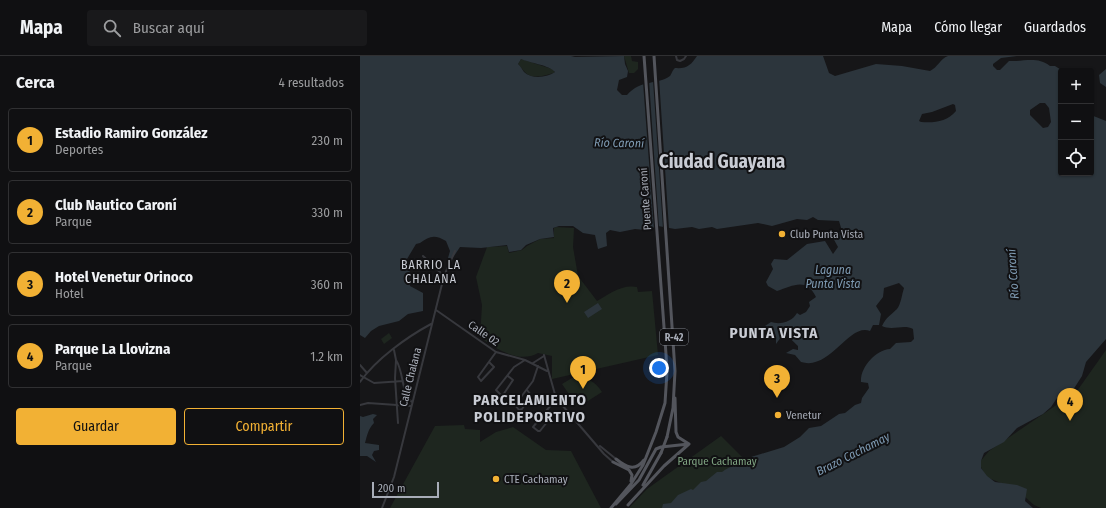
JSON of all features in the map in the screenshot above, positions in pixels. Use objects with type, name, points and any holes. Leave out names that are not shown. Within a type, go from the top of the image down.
[{"type":"main road","name":"Puente Caroní","points":[[644,56],[666,354],[667,387],[665,403],[647,455]]},
{"type":"main road","name":"Puente Caroní","points":[[654,56],[674,341],[674,391]]},
{"type":"main road","name":"R-42","points":[[624,508],[628,505],[649,477],[661,453],[667,437],[674,391]]},
{"type":"main road","points":[[674,391],[676,432],[678,437],[689,444]]},
{"type":"main road","points":[[628,505],[664,466],[689,444]]},
{"type":"main road","points":[[612,508],[627,495],[656,450],[661,447],[689,444]]},
{"type":"main road","name":"R-42","points":[[612,508],[643,465],[647,455]]},
{"type":"main road","points":[[614,461],[625,466],[636,468],[647,455]]},
{"type":"main road","points":[[614,461],[629,470],[632,475],[626,490]]},
{"type":"street","points":[[676,56],[677,60],[680,61],[686,56]]},
{"type":"street","name":"Calle Chalana","points":[[382,508],[394,477],[444,276],[455,251]]},
{"type":"street","points":[[424,256],[444,276]]},
{"type":"street","name":"Calle 02","points":[[436,310],[496,352],[533,363],[548,372]]},
{"type":"street","points":[[360,382],[366,374],[405,339],[432,324]]},
{"type":"street","points":[[394,350],[396,360],[398,423]]},
{"type":"street","points":[[489,362],[494,367],[481,381],[478,377],[496,352]]},
{"type":"street","points":[[533,363],[544,356],[556,398],[614,461]]},
{"type":"street","points":[[396,360],[400,366],[403,381],[408,396],[412,402]]},
{"type":"street","points":[[508,376],[513,380],[503,395],[501,395],[496,390],[514,367],[525,360]]},
{"type":"street","points":[[360,365],[366,374]]},
{"type":"street","points":[[527,390],[532,395],[522,409],[519,410],[515,405],[533,381],[538,366]]},
{"type":"street","points":[[360,375],[374,383],[403,381]]},
{"type":"street","points":[[545,411],[551,417],[539,431],[534,427],[545,411],[556,398]]},
{"type":"street","points":[[360,405],[368,403],[411,406]]},
{"type":"green space","points":[[624,56],[631,56],[632,61],[638,62],[638,69],[634,73],[629,73]]},
{"type":"green space","points":[[521,59],[552,69],[554,70],[554,73],[535,77],[531,76],[527,74],[518,64]]},
{"type":"green space","points":[[554,228],[574,228],[573,247],[578,276],[597,301],[616,290],[631,286],[637,287],[638,292],[652,291],[658,355],[552,379],[552,356],[538,353],[523,357],[508,354],[480,337],[482,305],[476,277],[487,247],[507,246],[509,253],[522,250],[540,239],[554,238]]},
{"type":"green space","points":[[389,333],[392,338],[384,344],[381,339]]},
{"type":"green space","points":[[1106,350],[1106,508],[1041,508],[1034,505],[1016,489],[986,477],[979,463],[989,451],[1077,391]]},
{"type":"green space","points":[[572,378],[590,380],[602,392],[580,406],[577,406],[562,384]]},
{"type":"green space","name":"CTE Cachamay","points":[[464,425],[465,429],[480,430],[480,442],[496,432],[513,427],[546,450],[571,451],[601,508],[390,508],[435,426]]},
{"type":"green space","name":"Parque Cachamay","points":[[721,436],[749,464],[678,508],[629,508],[647,489]]},
{"type":"water","points":[[360,56],[624,56],[628,71],[627,77],[619,80],[617,90],[622,95],[627,95],[632,90],[644,84],[665,79],[670,76],[675,68],[683,68],[688,66],[697,56],[823,56],[829,73],[835,76],[876,64],[902,66],[930,71],[948,56],[1017,56],[1001,58],[993,64],[993,66],[997,70],[1000,70],[1009,61],[1035,60],[1058,68],[1058,176],[1094,176],[1094,116],[1106,121],[1106,339],[1086,362],[1082,376],[1073,390],[1057,398],[1051,407],[1043,414],[1017,428],[1004,442],[984,453],[981,461],[981,468],[987,476],[995,482],[1017,485],[1027,489],[1025,501],[1033,508],[662,508],[663,504],[671,503],[678,495],[691,489],[693,490],[701,482],[706,481],[717,472],[722,472],[748,460],[751,457],[784,447],[800,437],[809,428],[821,426],[839,414],[845,413],[855,405],[861,403],[862,398],[869,388],[868,383],[861,382],[861,376],[870,360],[879,352],[890,349],[896,343],[911,342],[914,339],[913,329],[906,327],[890,328],[882,326],[900,304],[904,288],[899,283],[884,288],[883,297],[876,306],[881,314],[879,325],[873,325],[870,331],[862,330],[854,334],[821,360],[812,363],[801,362],[795,355],[786,353],[793,349],[798,350],[798,346],[789,338],[781,337],[776,344],[776,339],[767,333],[768,330],[765,326],[771,322],[778,323],[789,321],[797,313],[800,315],[806,312],[810,306],[809,302],[816,297],[808,287],[803,285],[794,285],[777,291],[768,286],[766,282],[773,269],[771,264],[774,259],[787,260],[807,244],[825,241],[833,254],[838,247],[832,236],[842,231],[839,221],[818,220],[813,217],[807,220],[797,219],[772,226],[758,223],[717,229],[712,227],[699,229],[692,227],[675,229],[658,226],[646,230],[635,229],[620,232],[610,230],[606,233],[607,246],[598,249],[595,235],[583,233],[573,226],[559,226],[553,228],[554,237],[540,239],[526,245],[521,250],[509,252],[507,245],[481,248],[460,247],[452,259],[448,258],[450,251],[446,241],[439,237],[429,237],[416,244],[407,259],[408,263],[415,266],[410,269],[410,286],[423,293],[423,311],[408,314],[399,321],[379,326],[371,331],[365,338],[360,335]],"holes":[[[521,59],[544,66],[555,72],[548,75],[535,77],[527,75],[518,64]],[[1040,103],[1045,103],[1049,108],[1051,122],[1048,127],[1043,128],[1030,115],[1030,110]],[[953,104],[955,105],[956,111],[949,118],[931,122],[919,121],[922,114]]]},
{"type":"water","points":[[1106,69],[1106,87],[1100,83],[1099,75]]},
{"type":"water","points":[[598,303],[602,309],[588,318],[584,312]]},
{"type":"water","points":[[373,414],[377,415],[373,419],[374,423],[369,430],[365,443],[379,445],[379,450],[374,451],[372,455],[376,462],[367,456],[360,456],[360,416],[363,417]]},
{"type":"pier","points":[[659,78],[669,229],[663,228],[653,80]]},
{"type":"pier","points":[[649,80],[659,228],[654,229],[643,82]]},
{"type":"place","name":"Club Punta Vista","points":[[782,234]]},
{"type":"place","name":"Club Nautico Caroní","points":[[567,303]]},
{"type":"place","name":"Estadio Ramiro González","points":[[583,389]]},
{"type":"place","name":"Hotel Venetur Orinoco","points":[[777,398]]},
{"type":"place","name":"Venetur","points":[[778,415]]},
{"type":"place","name":"Parque La Llovizna","points":[[1070,421]]},
{"type":"place","name":"CTE Cachamay","points":[[496,479]]},
{"type":"district","name":"Ciudad Guayana","points":[[722,161]]},
{"type":"district","name":"BARRIO LA CHALANA","points":[[431,272]]},
{"type":"district","name":"PUNTA VISTA","points":[[774,333]]},
{"type":"district","name":"PARCELAMIENTO POLIDEPORTIVO","points":[[530,408]]},
{"type":"water label","name":"Río Caroní","points":[[619,143]]},
{"type":"water label","name":"Río Caroní","points":[[1013,274]]},
{"type":"water label","name":"Laguna Punta Vista","points":[[833,277]]},
{"type":"water label","name":"Brazo Cachamay","points":[[853,454]]}]
